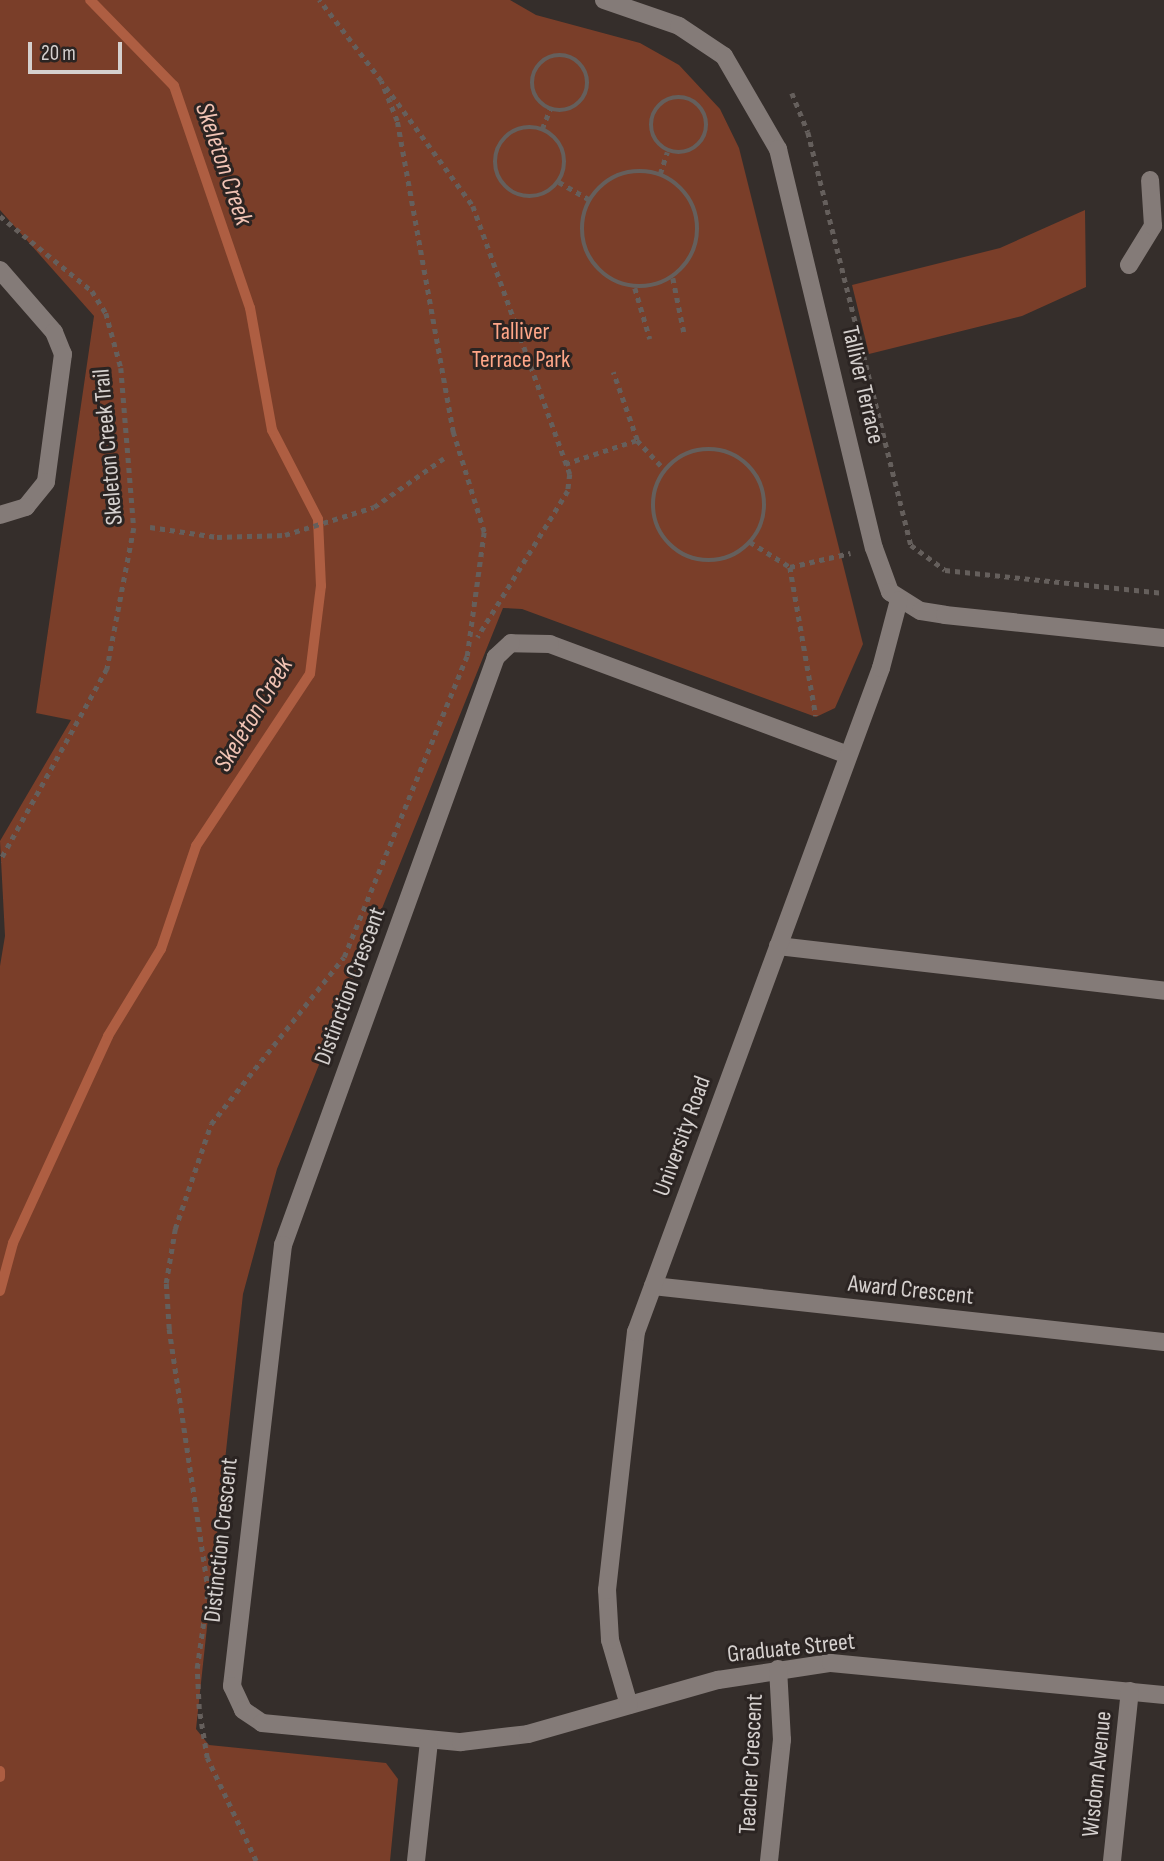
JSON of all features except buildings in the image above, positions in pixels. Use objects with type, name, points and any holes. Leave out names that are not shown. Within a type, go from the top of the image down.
[{"type":"street","name":"Talliver Terrace","points":[[604,0],[679,26],[724,56],[773,139],[827,332],[874,548],[883,579],[899,600]]},
{"type":"street","points":[[1129,265],[1158,226],[1150,180]]},
{"type":"street","points":[[0,270],[54,332],[63,354],[46,482],[26,507],[0,515]]},
{"type":"street","points":[[899,600],[945,615],[1164,638]]},
{"type":"street","name":"University Road","points":[[629,1705],[610,1640],[607,1590],[632,1355],[653,1286],[848,755],[899,600]]},
{"type":"street","name":"Distinction Crescent","points":[[243,1710],[232,1669],[283,1245],[496,657],[511,643],[551,644],[848,755]]},
{"type":"street","points":[[778,946],[1164,991]]},
{"type":"street","name":"Award Crescent","points":[[653,1286],[1164,1342]]},
{"type":"street","name":"Graduate Street","points":[[243,1710],[262,1723],[429,1741],[528,1734],[629,1705],[778,1669],[884,1665],[1164,1695]]},
{"type":"street","name":"Teacher Crescent","points":[[769,1861],[782,1740],[778,1669]]},
{"type":"street","name":"Wisdom Avenue","points":[[1112,1861],[1130,1691]]},
{"type":"street","points":[[416,1861],[429,1741]]},
{"type":"path","points":[[256,1861],[207,1758],[199,1709],[197,1668],[208,1591],[169,1329],[166,1283],[175,1229],[211,1124],[344,957],[467,656],[568,491],[565,464],[473,206],[319,0]]},
{"type":"path","points":[[564,55],[586,72],[587,90],[576,105],[550,109],[536,97],[531,80],[546,58],[564,55]]},
{"type":"path","points":[[381,81],[408,159],[453,432],[484,532],[467,656]]},
{"type":"path","points":[[792,93],[807,132],[911,545],[945,570],[1164,593]]},
{"type":"path","points":[[667,99],[694,100],[706,115],[707,134],[686,153],[668,152],[654,139],[654,112],[667,99]]},
{"type":"path","points":[[542,129],[550,109]]},
{"type":"path","points":[[542,129],[563,151],[559,182],[540,196],[516,195],[494,167],[507,135],[542,129]]},
{"type":"path","points":[[660,174],[668,152]]},
{"type":"path","points":[[660,174],[678,184],[697,214],[695,250],[673,278],[635,288],[599,272],[588,256],[581,237],[589,199],[613,177],[660,174]]},
{"type":"path","points":[[559,182],[589,199]]},
{"type":"path","name":"Skeleton Creek Trail","points":[[0,216],[92,291],[106,313],[121,368],[134,528],[107,670],[0,861]]},
{"type":"path","points":[[673,278],[684,332]]},
{"type":"path","points":[[635,288],[650,339]]},
{"type":"path","points":[[613,372],[637,440],[665,470]]},
{"type":"path","points":[[565,464],[637,440]]},
{"type":"path","points":[[712,449],[745,462],[764,501],[750,542],[718,560],[698,560],[673,547],[656,524],[653,505],[665,470],[678,458],[712,449]]},
{"type":"path","points":[[150,527],[217,537],[285,535],[374,507],[444,458]]},
{"type":"path","points":[[750,542],[790,567],[816,706],[809,740]]},
{"type":"green space","name":"Talliver Terrace Park","points":[[0,0],[510,0],[536,15],[640,43],[679,65],[720,109],[739,148],[863,644],[835,708],[816,717],[522,609],[503,608],[277,1169],[243,1294],[196,1729],[209,1745],[386,1763],[398,1779],[390,1861],[0,1861],[0,966],[5,936],[0,841],[71,720],[36,713],[94,316],[0,210]]},
{"type":"green space","points":[[1085,210],[1086,287],[1022,316],[869,354],[852,285],[1000,248]]},
{"type":"waterway","name":"Skeleton Creek","points":[[0,1291],[13,1243],[108,1036],[161,949],[196,846],[310,674],[321,586],[318,519],[272,430],[250,308],[174,86],[90,0]]},
{"type":"waterway","name":"Skeleton Creek","points":[[0,1771],[0,1777]]}]
